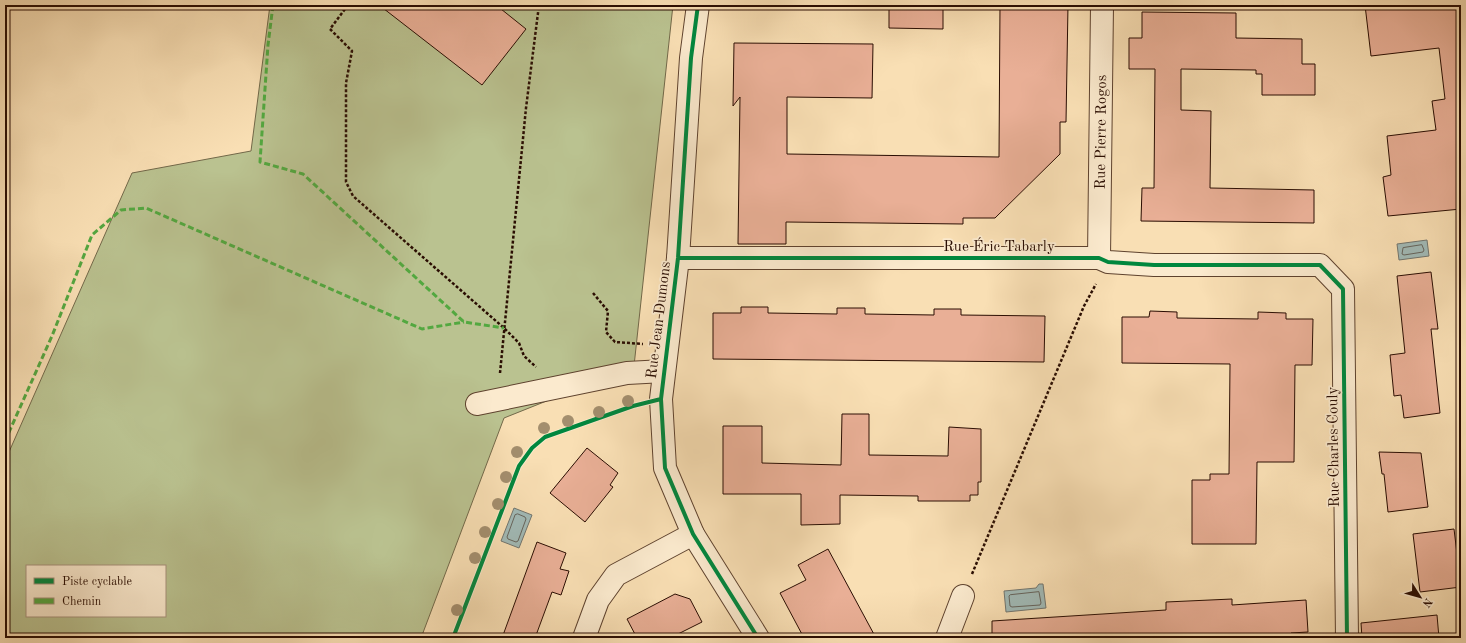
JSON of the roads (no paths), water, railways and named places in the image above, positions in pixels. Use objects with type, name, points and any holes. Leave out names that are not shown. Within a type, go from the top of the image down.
[{"type":"street","name":"Rue Jean Dumons","points":[[698,5],[691,58],[678,258],[661,399],[665,468],[693,534],[758,638]]},
{"type":"street","name":"Rue Pierre Rogos","points":[[1102,5],[1104,260]]},
{"type":"street","name":"Rue Éric Tabarly","points":[[678,258],[1104,260],[1154,264],[1320,265]]},
{"type":"street","name":"Rue Charles Couly","points":[[1320,265],[1343,289],[1347,638]]},
{"type":"street","points":[[477,404],[626,373],[664,371]]},
{"type":"street","points":[[584,638],[598,600],[616,576],[693,534]]},
{"type":"street","points":[[947,638],[963,596]]},
{"type":"water","points":[[1427,240],[1429,256],[1399,260],[1397,244]]},
{"type":"water","points":[[514,508],[532,515],[519,548],[501,541]]},
{"type":"water","points":[[1039,584],[1043,584],[1046,608],[1006,612],[1004,591],[1036,588]]}]
